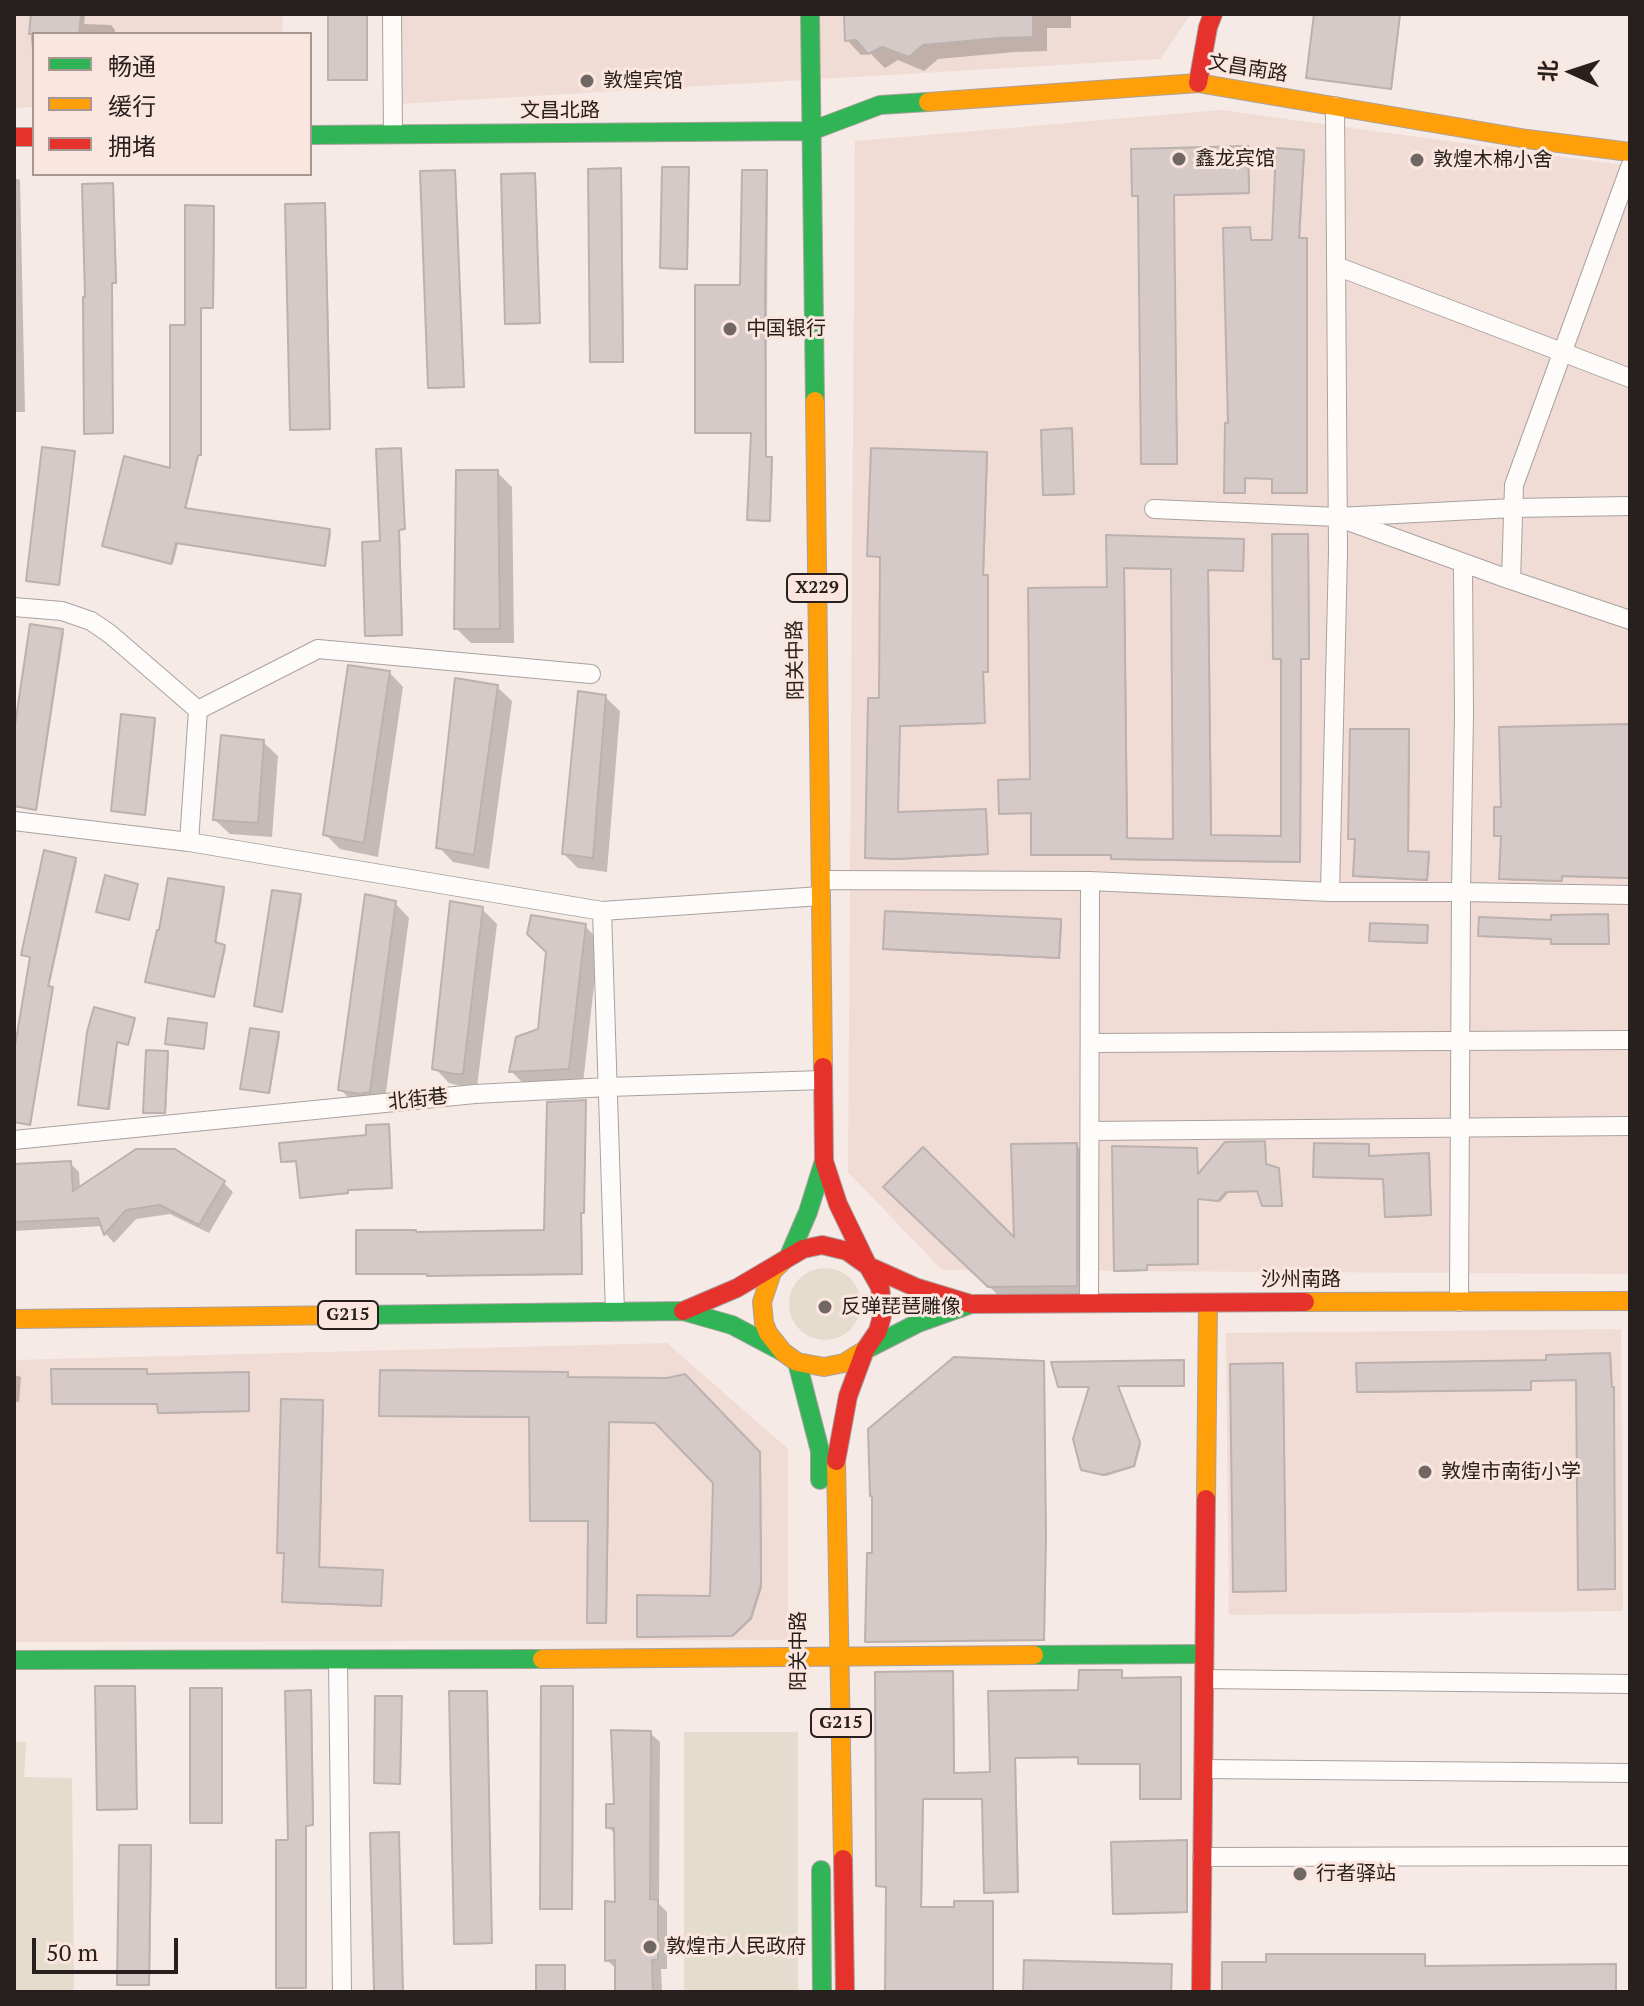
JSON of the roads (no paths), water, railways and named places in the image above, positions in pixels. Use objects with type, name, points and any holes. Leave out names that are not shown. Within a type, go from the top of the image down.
[{"type":"main road","name":"阳关中路","points":[[810,14],[824,1161]]},
{"type":"main road","points":[[1198,83],[1213,14]]},
{"type":"main road","name":"文昌南路","points":[[811,131],[880,105],[1198,83],[1527,139],[1630,152]]},
{"type":"main road","name":"文昌北路","points":[[312,135],[811,131]]},
{"type":"main road","name":"X229","points":[[789,1256],[808,1212],[824,1161]]},
{"type":"main road","name":"X229","points":[[824,1161],[838,1204],[868,1266]]},
{"type":"main road","name":"G215","points":[[14,1319],[683,1311],[737,1288],[803,1249],[822,1245],[847,1251],[868,1266],[880,1287],[883,1312],[878,1331],[865,1350]]},
{"type":"main road","points":[[789,1256],[772,1272],[762,1302],[768,1333],[790,1357]]},
{"type":"main road","points":[[868,1266],[915,1287],[971,1304]]},
{"type":"main road","name":"沙州南路","points":[[971,1304],[1630,1301]]},
{"type":"main road","points":[[1201,1992],[1208,1303]]},
{"type":"main road","points":[[683,1311],[732,1325],[790,1357],[824,1367],[844,1363],[918,1323],[971,1304]]},
{"type":"main road","name":"阳关中路","points":[[845,1992],[836,1455],[848,1396],[865,1350]]},
{"type":"main road","name":"阳关中路","points":[[790,1357],[820,1451],[821,1610]]},
{"type":"main road","points":[[14,1660],[338,1661],[1204,1654]]},
{"type":"main road","points":[[821,1849],[822,1992]]},
{"type":"street","points":[[392,14],[393,134]]},
{"type":"street","points":[[1330,892],[1338,517],[1335,106]]},
{"type":"street","points":[[1511,580],[1514,485],[1630,167]]},
{"type":"street","points":[[1336,266],[1630,378]]},
{"type":"street","points":[[1154,509],[1338,517],[1513,508],[1630,506]]},
{"type":"street","points":[[1338,517],[1630,620]]},
{"type":"street","points":[[1459,1302],[1463,563]]},
{"type":"street","points":[[14,607],[62,611],[91,621],[198,710]]},
{"type":"street","points":[[198,710],[318,649],[591,674]]},
{"type":"street","points":[[189,842],[198,710]]},
{"type":"street","points":[[14,821],[189,842],[602,911],[821,888],[1090,881],[1330,892],[1630,895]]},
{"type":"street","points":[[1089,1303],[1090,881]]},
{"type":"street","points":[[602,911],[615,1312]]},
{"type":"street","points":[[1090,1043],[1630,1040]]},
{"type":"street","name":"北街巷","points":[[14,1140],[475,1094],[823,1080]]},
{"type":"street","points":[[1090,1131],[1630,1126]]},
{"type":"street","points":[[338,1661],[342,1992]]},
{"type":"street","points":[[1204,1679],[1630,1684]]},
{"type":"street","points":[[1203,1769],[1630,1773]]},
{"type":"street","points":[[1202,1857],[1630,1856]]},
{"type":"place","name":"敦煌宾馆","points":[[587,81]]},
{"type":"place","name":"鑫龙宾馆","points":[[1179,159]]},
{"type":"place","name":"敦煌木棉小舍","points":[[1417,160]]},
{"type":"place","name":"中国银行","points":[[730,329]]},
{"type":"place","name":"反弹琵琶雕像","points":[[825,1307]]},
{"type":"place","name":"敦煌市南街小学","points":[[1425,1472]]},
{"type":"place","name":"行者驿站","points":[[1300,1874]]},
{"type":"place","name":"敦煌市人民政府","points":[[650,1947]]}]
